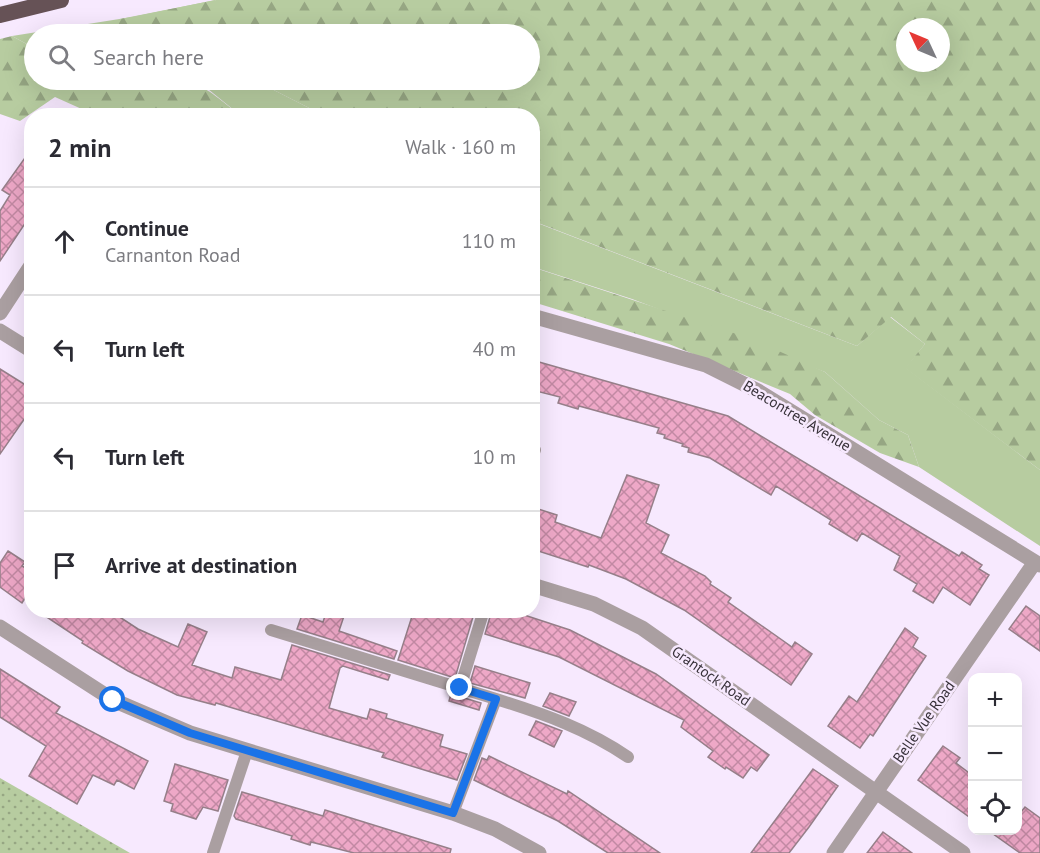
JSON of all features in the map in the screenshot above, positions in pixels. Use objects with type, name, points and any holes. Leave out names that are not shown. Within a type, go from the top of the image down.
[{"type":"highway","points":[[0,15],[61,0]]},
{"type":"street","points":[[0,313],[24,276]]},
{"type":"street","name":"Beacontree Avenue","points":[[540,318],[717,370],[758,391],[1037,563]]},
{"type":"street","points":[[0,331],[24,346]]},
{"type":"street","name":"Belle Vue Road","points":[[834,853],[1037,563]]},
{"type":"street","name":"Grantock Road","points":[[540,587],[594,604],[642,628],[963,853]]},
{"type":"street","points":[[0,627],[113,700],[190,733],[453,813],[495,829],[529,850]]},
{"type":"lane","points":[[460,688],[482,618]]},
{"type":"lane","points":[[271,630],[552,716],[582,729],[628,757]]},
{"type":"lane","points":[[453,813],[496,699]]},
{"type":"lane","points":[[213,853],[247,751]]},
{"type":"green space","points":[[215,0],[213,24],[88,24]]},
{"type":"green space","points":[[216,0],[1040,0],[1040,470],[905,368],[925,344],[891,317],[857,346],[540,224],[540,108],[309,108],[274,90],[540,90],[540,24],[118,24],[120,19]]},
{"type":"green space","points":[[24,34],[24,43],[12,36]]},
{"type":"green space","points":[[12,36],[24,43],[24,90],[206,90],[231,108],[79,108],[55,97],[39,108],[24,108],[24,118],[20,121],[0,114],[0,39]]},
{"type":"green space","points":[[209,90],[274,90],[309,108],[231,108]]},
{"type":"green space","points":[[540,224],[857,346],[890,317],[925,344],[906,368],[1040,470],[1040,546],[919,467],[908,435],[879,420],[825,372],[632,299],[540,269]]},
{"type":"green space","points":[[540,270],[752,339],[825,372],[879,420],[908,435],[919,467],[880,453],[815,415],[790,394],[669,344],[540,304]]},
{"type":"green space","points":[[0,778],[130,853],[0,853]]},
{"type":"building","points":[[24,159],[24,225],[0,261],[0,211],[10,195],[2,190]]},
{"type":"building","points":[[540,362],[728,416],[959,556],[962,552],[982,565],[979,569],[989,575],[970,605],[943,587],[933,603],[913,591],[917,584],[894,570],[900,556],[862,533],[857,541],[829,524],[831,520],[776,486],[771,495],[710,458],[688,452],[689,448],[682,446],[683,444],[664,438],[665,435],[657,433],[659,428],[579,406],[578,409],[558,403],[560,397],[540,392]]},
{"type":"building","points":[[0,369],[24,384],[24,420],[0,454]]},
{"type":"building","points":[[627,475],[659,485],[646,523],[669,535],[661,553],[705,576],[711,582],[710,584],[731,598],[728,602],[792,647],[795,642],[812,654],[791,685],[684,610],[626,579],[589,565],[588,567],[540,552],[540,510],[557,515],[555,522],[601,538]]},
{"type":"building","points":[[8,551],[24,561],[22,566],[24,567],[24,600],[22,603],[0,587],[0,563]]},
{"type":"building","points":[[1026,606],[1040,616],[1040,651],[1009,629]]},
{"type":"building","points":[[48,618],[121,618],[138,629],[178,647],[188,624],[207,632],[192,665],[232,678],[235,667],[281,680],[292,645],[390,675],[388,680],[343,666],[340,668],[329,708],[367,719],[370,709],[387,714],[386,718],[443,735],[440,746],[467,754],[457,780],[382,757],[384,753],[216,703],[215,705],[177,695],[128,671],[82,643],[83,641]]},
{"type":"building","points":[[301,618],[323,622],[324,618],[343,618],[339,631],[397,651],[394,659],[297,629]]},
{"type":"building","points":[[411,618],[473,618],[455,678],[398,660]]},
{"type":"building","points":[[490,618],[533,618],[570,630],[656,674],[769,755],[757,771],[751,767],[743,778],[708,757],[713,751],[681,727],[684,720],[559,657],[485,634]]},
{"type":"building","points":[[905,628],[918,638],[913,647],[926,656],[873,736],[870,734],[860,748],[828,726],[849,696],[857,702]]},
{"type":"building","points":[[475,666],[530,683],[525,698],[470,683]]},
{"type":"building","points":[[0,669],[60,707],[56,713],[148,761],[134,789],[117,780],[114,785],[93,775],[77,804],[29,776],[46,746],[0,717]]},
{"type":"building","points":[[550,693],[576,702],[569,716],[543,706]]},
{"type":"building","points":[[451,694],[481,703],[479,710],[449,701]]},
{"type":"building","points":[[536,721],[562,731],[554,747],[529,735]]},
{"type":"building","points":[[943,746],[960,758],[956,763],[968,772],[968,816],[918,780]]},
{"type":"building","points":[[489,756],[567,794],[568,791],[660,853],[608,853],[558,821],[474,780],[482,758],[487,760]]},
{"type":"building","points":[[175,764],[228,780],[218,811],[203,807],[196,819],[171,811],[173,804],[164,801]]},
{"type":"building","points":[[813,769],[838,786],[809,827],[789,853],[751,853]]},
{"type":"building","points":[[242,792],[323,816],[325,810],[451,849],[450,853],[354,853],[311,842],[310,845],[291,839],[292,836],[236,819],[234,816]]},
{"type":"building","points":[[1025,807],[1040,818],[1040,853],[1020,853],[995,835],[1022,835],[1022,811]]},
{"type":"building","points":[[883,832],[912,853],[867,853]]},
{"type":"route","points":[[113,700],[190,733],[453,813],[496,699],[460,688]]}]
